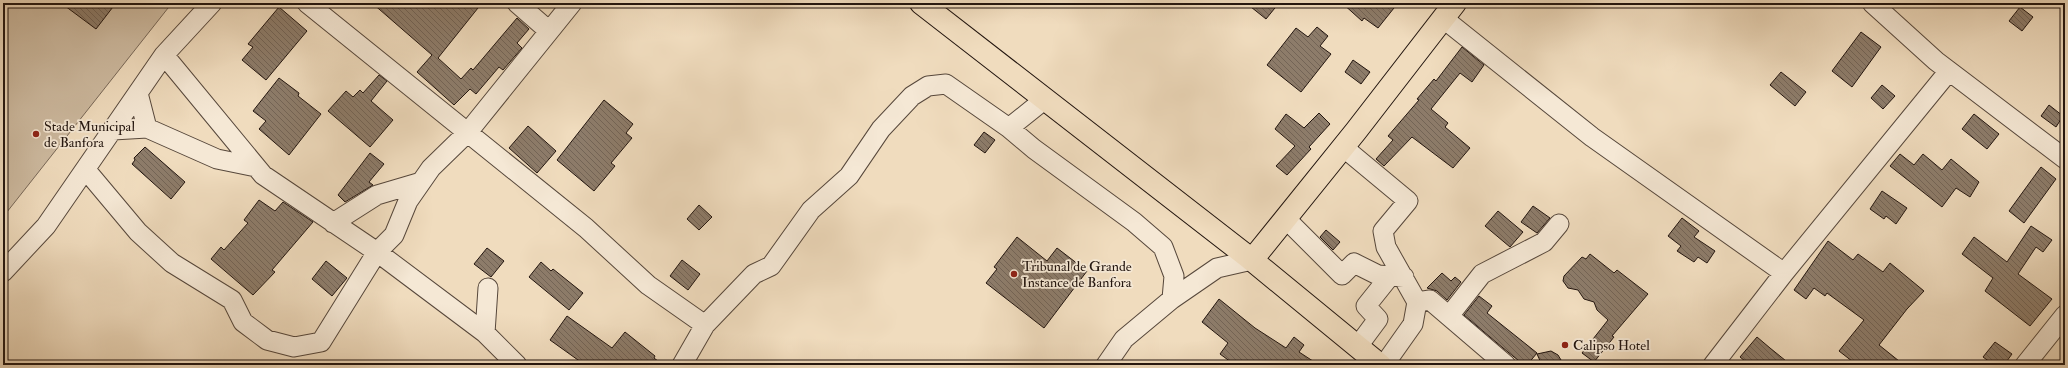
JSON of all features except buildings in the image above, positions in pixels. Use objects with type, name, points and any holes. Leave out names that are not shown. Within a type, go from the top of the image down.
[{"type":"main road","points":[[921,3],[1252,260],[1380,365]]},
{"type":"main road","points":[[1252,260],[1450,11]]},
{"type":"street","points":[[3,272],[46,226],[164,55],[212,3]]},
{"type":"street","points":[[307,3],[586,228],[648,285],[705,325]]},
{"type":"street","points":[[517,3],[549,31]]},
{"type":"street","points":[[86,170],[138,232],[172,263],[232,300],[244,322],[267,340],[294,347],[321,342],[377,252],[394,235],[408,201],[431,168],[468,132],[572,3]]},
{"type":"street","points":[[1872,3],[1936,62],[2065,159]]},
{"type":"street","points":[[1450,11],[1592,137],[1784,273]]},
{"type":"street","points":[[164,55],[263,176],[377,252],[485,333],[517,365]]},
{"type":"street","points":[[1713,365],[1784,273],[1949,71]]},
{"type":"street","points":[[682,365],[705,325],[754,274],[771,266],[811,210],[849,176],[881,129],[912,96],[928,86],[946,84],[1009,128],[1034,149],[1163,247],[1174,276],[1172,298]]},
{"type":"street","points":[[138,93],[147,128]]},
{"type":"street","points":[[1009,128],[1045,99]]},
{"type":"street","points":[[113,130],[147,128],[217,160],[256,167]]},
{"type":"street","points":[[1343,147],[1408,201],[1383,231],[1386,246],[1397,276],[1417,302],[1413,324],[1384,365]]},
{"type":"street","points":[[333,223],[378,195],[421,182]]},
{"type":"street","points":[[1286,219],[1342,275],[1354,263],[1378,275],[1397,276]]},
{"type":"street","points":[[1449,316],[1482,274],[1544,242],[1559,224]]},
{"type":"street","points":[[1106,365],[1124,339],[1172,298],[1217,268],[1252,260]]},
{"type":"street","points":[[1358,346],[1378,319],[1366,306],[1397,276]]},
{"type":"street","points":[[485,333],[488,288]]},
{"type":"street","points":[[1417,302],[1430,300],[1506,365]]},
{"type":"street","points":[[2026,365],[2065,315]]},
{"type":"shaded area","name":"Stade Municipal de Banfora","points":[[3,3],[172,3],[3,217]]},
{"type":"place","name":"Stade Municipal de Banfora","points":[[36,134]]},
{"type":"place","name":"Tribunal de Grande Instance de Banfora","points":[[1014,274]]},
{"type":"place","name":"Calipso Hotel","points":[[1565,345]]}]
